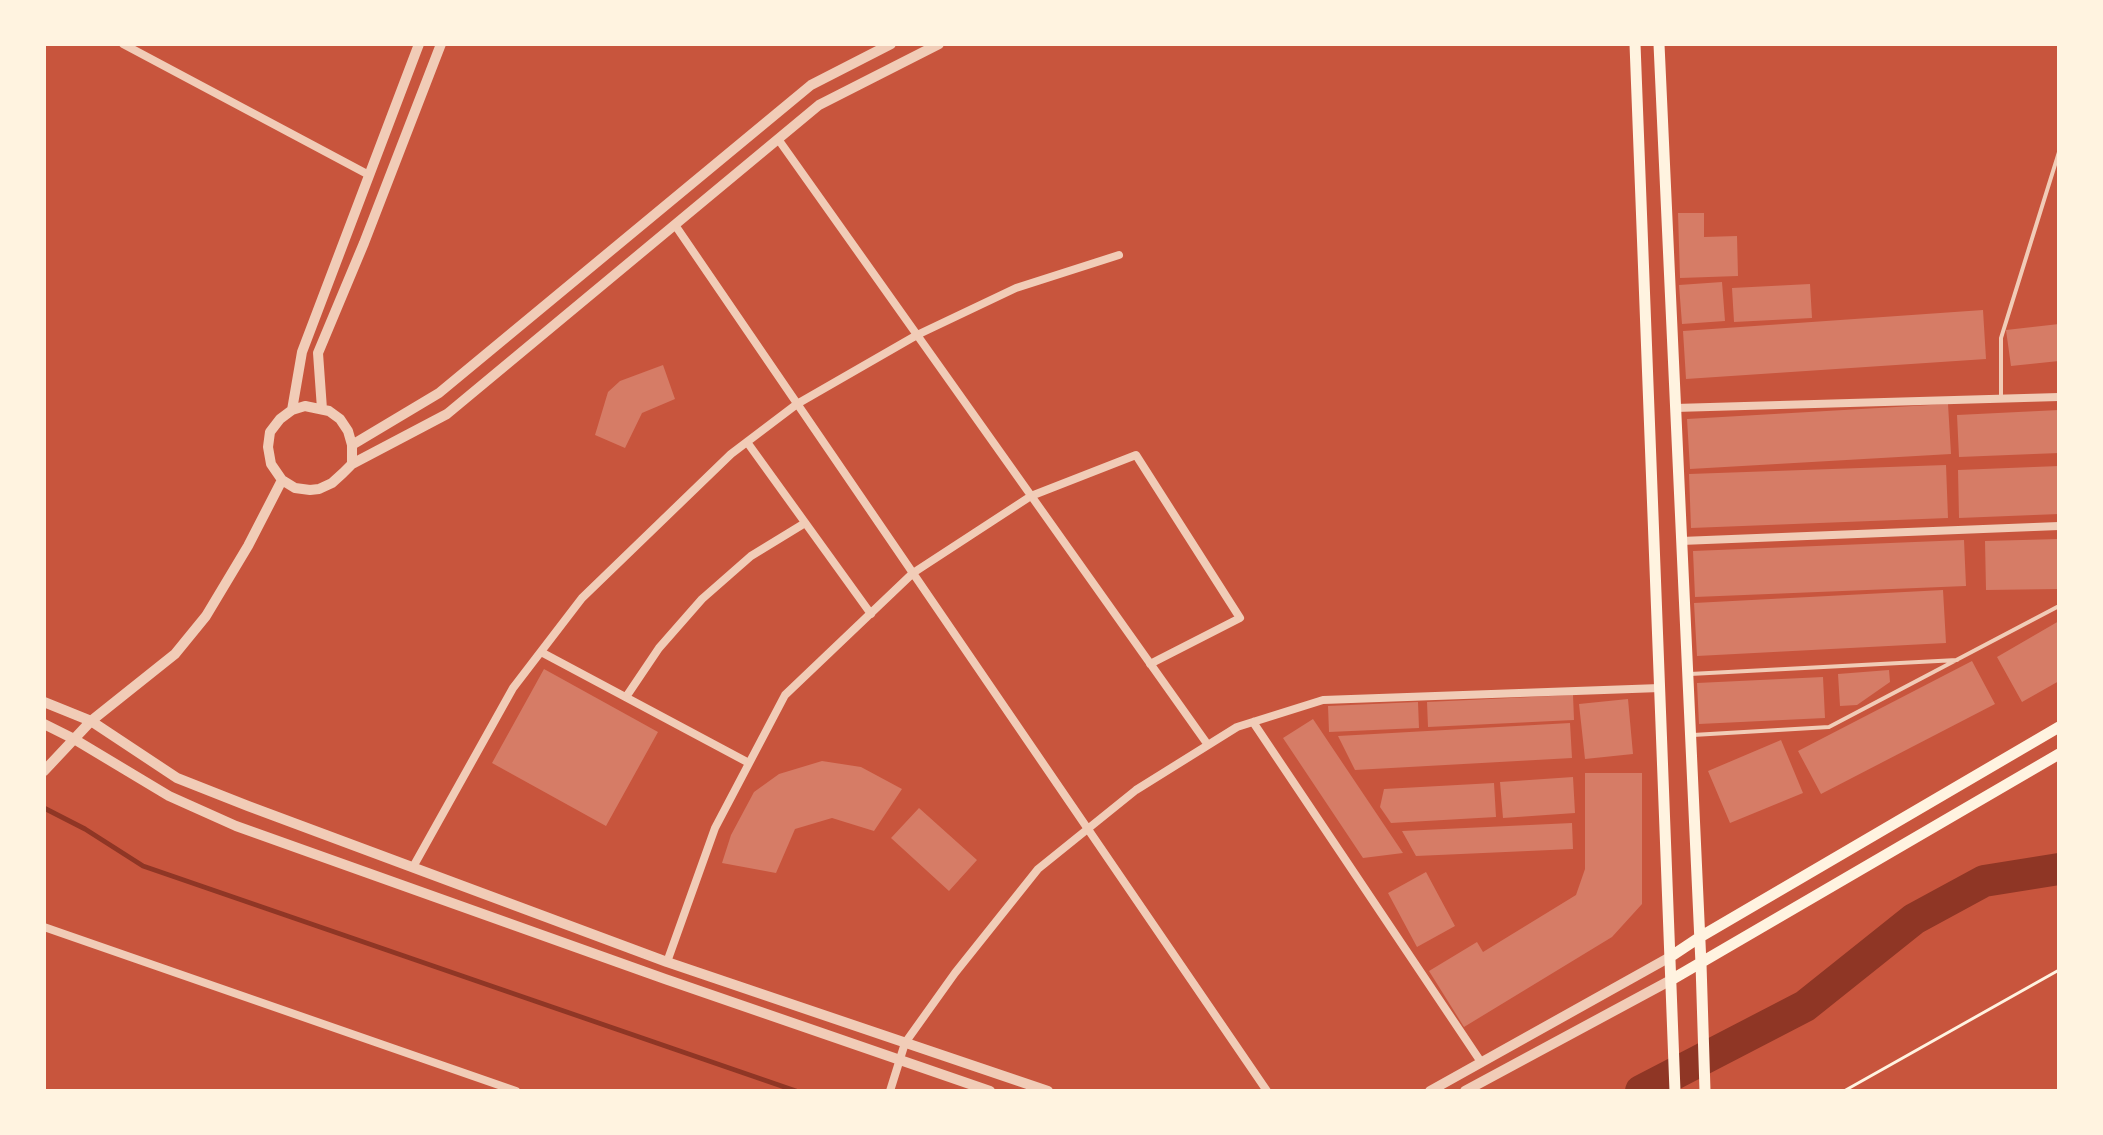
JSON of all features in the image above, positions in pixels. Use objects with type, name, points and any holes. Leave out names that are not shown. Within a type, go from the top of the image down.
[{"type":"main road","points":[[1635,44],[1675,1091]]},
{"type":"main road","points":[[1659,44],[1705,1091]]},
{"type":"main road","points":[[1670,957],[2059,727]]},
{"type":"main road","points":[[1671,980],[2059,754]]},
{"type":"street","points":[[123,44],[369,175]]},
{"type":"street","points":[[292,410],[302,352],[419,44]]},
{"type":"street","points":[[322,409],[318,353],[441,44]]},
{"type":"street","points":[[352,445],[439,393],[811,85],[891,44]]},
{"type":"street","points":[[352,464],[348,431],[340,419],[329,411],[305,406],[292,410],[270,432],[268,447],[271,464],[282,480],[295,488],[310,490],[332,483],[352,464],[447,414],[819,105],[939,44]]},
{"type":"street","points":[[778,139],[1208,745]]},
{"type":"street","points":[[675,225],[1267,1091]]},
{"type":"street","points":[[413,867],[513,688],[582,598],[731,454],[797,404],[917,335],[1016,288],[1119,255]]},
{"type":"street","points":[[1675,408],[2059,397]]},
{"type":"street","points":[[747,442],[871,614]]},
{"type":"street","points":[[667,962],[715,828],[785,695],[913,573],[1031,496],[1136,455],[1240,618],[1150,664]]},
{"type":"street","points":[[48,768],[91,721],[175,654],[206,616],[248,546],[282,480]]},
{"type":"street","points":[[626,697],[659,648],[702,599],[751,556],[805,523]]},
{"type":"street","points":[[1681,541],[2059,526]]},
{"type":"street","points":[[541,652],[749,763]]},
{"type":"street","points":[[890,1091],[905,1043],[955,973],[1038,869],[1136,790],[1237,727],[1323,700],[1660,688]]},
{"type":"street","points":[[44,702],[91,721],[177,778],[667,962],[1048,1091]]},
{"type":"street","points":[[1253,722],[1481,1062]]},
{"type":"street","points":[[44,724],[169,796],[236,826],[990,1091]]},
{"type":"street","points":[[44,927],[516,1091]]},
{"type":"street","points":[[1430,1091],[1670,957]]},
{"type":"street","points":[[1465,1091],[1671,980]]},
{"type":"lane","points":[[2001,398],[2001,338],[2059,152]]},
{"type":"lane","points":[[1690,735],[1829,727],[2059,606]]},
{"type":"lane","points":[[1688,674],[1958,659]]},
{"type":"path","points":[[1844,1091],[2059,970]]},
{"type":"building","points":[[1678,213],[1704,213],[1704,237],[1737,236],[1738,276],[1680,278]]},
{"type":"building","points":[[1722,282],[1725,321],[1682,324],[1679,285]]},
{"type":"building","points":[[1810,284],[1812,318],[1734,322],[1732,288]]},
{"type":"building","points":[[1983,310],[1986,359],[1686,379],[1683,331]]},
{"type":"building","points":[[2059,324],[2059,361],[2011,366],[2006,330]]},
{"type":"building","points":[[663,365],[675,399],[642,413],[625,448],[595,435],[608,392],[620,381]]},
{"type":"building","points":[[1948,404],[1951,454],[1690,469],[1687,419]]},
{"type":"building","points":[[2059,410],[2059,453],[1959,457],[1957,415]]},
{"type":"building","points":[[1946,465],[1948,518],[1691,528],[1689,474]]},
{"type":"building","points":[[2059,466],[2059,514],[1959,518],[1958,470]]},
{"type":"building","points":[[2059,539],[2059,589],[1986,590],[1985,541]]},
{"type":"building","points":[[1964,540],[1966,586],[1695,597],[1693,551]]},
{"type":"building","points":[[1943,590],[1946,643],[1697,656],[1694,603]]},
{"type":"building","points":[[2059,621],[2059,681],[2022,702],[1997,657]]},
{"type":"building","points":[[1972,661],[1995,704],[1821,794],[1798,751]]},
{"type":"building","points":[[544,669],[658,732],[606,826],[492,763]]},
{"type":"building","points":[[1889,670],[1890,682],[1857,705],[1840,706],[1838,674]]},
{"type":"building","points":[[1823,677],[1825,718],[1699,724],[1697,683]]},
{"type":"building","points":[[1573,695],[1574,720],[1428,727],[1427,702]]},
{"type":"building","points":[[1628,699],[1633,754],[1585,759],[1579,704]]},
{"type":"building","points":[[1418,702],[1419,728],[1329,732],[1328,706]]},
{"type":"building","points":[[1313,719],[1403,853],[1363,858],[1283,738]]},
{"type":"building","points":[[1570,723],[1572,758],[1355,770],[1338,736]]},
{"type":"building","points":[[1781,740],[1803,793],[1730,823],[1708,771]]},
{"type":"building","points":[[822,761],[861,767],[902,789],[874,831],[832,818],[795,829],[776,873],[722,863],[731,835],[754,792],[779,774]]},
{"type":"building","points":[[1585,773],[1642,773],[1642,904],[1612,937],[1464,1027],[1429,971],[1477,942],[1483,952],[1576,895],[1585,869]]},
{"type":"building","points":[[1573,777],[1575,813],[1503,818],[1500,782]]},
{"type":"building","points":[[1494,783],[1496,817],[1391,823],[1380,807],[1384,789]]},
{"type":"building","points":[[919,808],[977,860],[949,891],[891,838]]},
{"type":"building","points":[[1572,823],[1573,849],[1416,856],[1402,831]]},
{"type":"building","points":[[1426,872],[1455,926],[1417,947],[1388,893]]},
{"type":"waterway","points":[[44,808],[85,829],[143,866],[796,1091]]},
{"type":"waterway","points":[[1641,1091],[1805,1006],[1914,919],[1984,881],[2059,869]]}]
